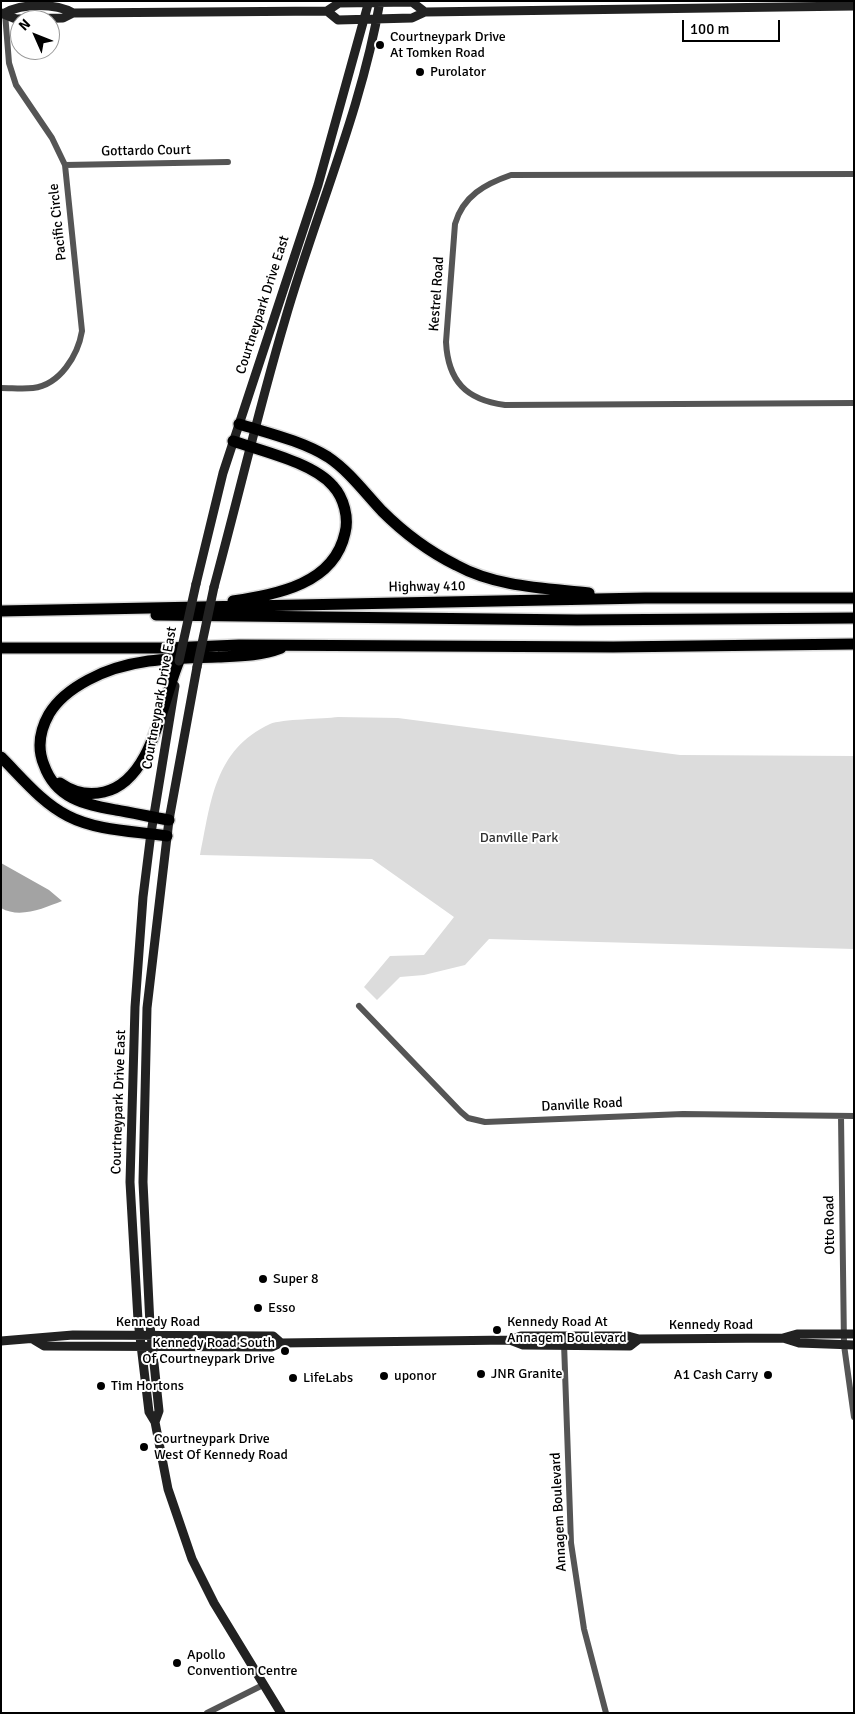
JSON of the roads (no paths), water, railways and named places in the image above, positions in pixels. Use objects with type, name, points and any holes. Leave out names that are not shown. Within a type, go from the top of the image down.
[{"type":"highway","points":[[238,424],[300,444],[328,457],[385,513],[424,546],[472,572],[525,587],[645,598]]},
{"type":"highway","points":[[111,608],[175,602],[234,601],[305,583],[327,569],[342,549],[347,526],[344,504],[333,486],[312,470],[233,440]]},
{"type":"highway","name":"Highway 410","points":[[1,612],[111,608],[645,598],[854,598]]},
{"type":"highway","points":[[1,612],[337,618],[854,618]]},
{"type":"highway","points":[[1,648],[287,646],[616,647],[854,644]]},
{"type":"highway","points":[[169,820],[76,801],[54,785],[43,763],[40,742],[42,730],[50,712],[68,693],[95,676],[137,662],[162,659],[262,655],[287,646]]},
{"type":"highway","points":[[43,763],[57,781],[75,791],[98,794],[119,786],[133,773],[146,754],[157,728],[169,685],[179,661]]},
{"type":"highway","points":[[1,757],[40,796],[68,816],[96,825],[167,836]]},
{"type":"main road","points":[[3,13],[15,7],[62,7],[74,13],[327,11],[339,3],[369,2],[412,2],[425,12]]},
{"type":"main road","name":"Courtneypark Drive East","points":[[281,1713],[214,1603],[192,1559],[168,1489],[155,1422],[149,1412],[140,1336],[130,1182],[135,1007],[143,897],[153,817],[179,661],[196,584],[233,440],[318,185],[369,2]]},
{"type":"main road","name":"Courtneypark Drive East","points":[[155,1422],[159,1411],[152,1336],[143,1182],[147,1008],[169,820],[197,667],[214,587],[250,446],[285,319],[333,174],[377,19],[380,2]]},
{"type":"main road","points":[[327,11],[338,20],[412,18],[425,12],[670,5],[854,6]]},
{"type":"main road","name":"Kennedy Road","points":[[34,1340],[44,1346],[272,1347],[281,1342],[510,1340],[521,1336],[564,1341],[628,1336],[639,1340],[783,1338],[798,1334],[854,1334]]},
{"type":"main road","name":"Kennedy Road","points":[[1,1340],[34,1340],[44,1336],[273,1336],[281,1342]]},
{"type":"main road","name":"Kennedy Road","points":[[783,1338],[799,1343],[849,1345]]},
{"type":"street","name":"Pacific Circle","points":[[1,388],[35,388],[65,370],[80,344],[82,331],[65,165],[52,138],[16,85],[9,63],[3,13]]},
{"type":"street","name":"Gottardo Court","points":[[65,165],[228,162]]},
{"type":"street","name":"Kestrel Road","points":[[854,174],[511,175],[495,181],[480,189],[459,210],[455,224],[446,342],[447,358],[451,372],[470,394],[484,402],[505,405],[854,402]]},
{"type":"street","name":"Danville Road","points":[[359,1006],[461,1112],[468,1118],[485,1122],[683,1114],[854,1116]]},
{"type":"street","name":"Otto Road","points":[[841,1116],[844,1334],[849,1345],[854,1417]]},
{"type":"street","name":"Annagem Boulevard","points":[[564,1341],[570,1543],[586,1634],[606,1713]]},
{"type":"street","points":[[208,1713],[264,1685]]},
{"type":"place","name":"Courtneypark Drive At Tomken Road","points":[[380,45]]},
{"type":"place","name":"Purolator","points":[[420,72]]},
{"type":"place","name":"Super 8","points":[[263,1279]]},
{"type":"place","name":"Esso","points":[[258,1308]]},
{"type":"place","name":"Kennedy Road At Annagem Boulevard","points":[[497,1330]]},
{"type":"place","name":"Kennedy Road South Of Courtneypark Drive","points":[[285,1351]]},
{"type":"place","name":"JNR Granite","points":[[481,1374]]},
{"type":"place","name":"A1 Cash Carry","points":[[768,1375]]},
{"type":"place","name":"uponor","points":[[384,1376]]},
{"type":"place","name":"LifeLabs","points":[[293,1378]]},
{"type":"place","name":"Tim Hortons","points":[[101,1386]]},
{"type":"place","name":"Courtneypark Drive West Of Kennedy Road","points":[[144,1447]]},
{"type":"place","name":"Apollo Convention Centre","points":[[177,1663]]},
{"type":"park label","name":"Danville Park","points":[[519,838]]}]
